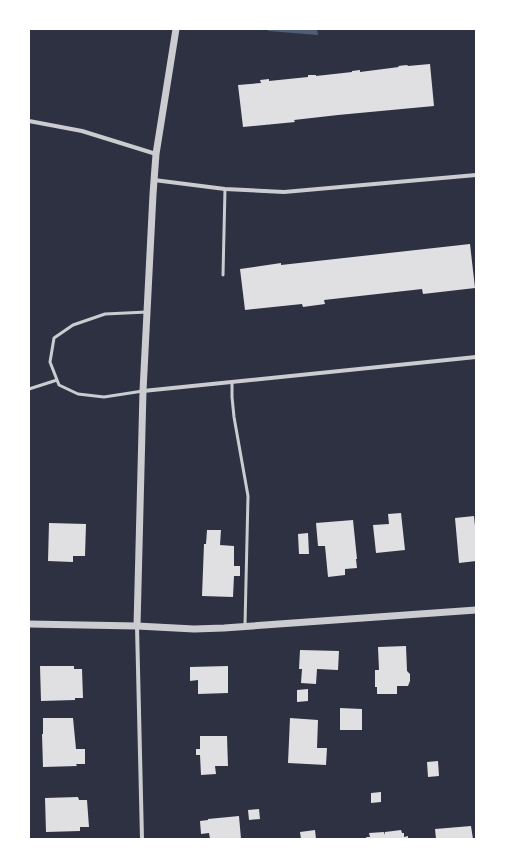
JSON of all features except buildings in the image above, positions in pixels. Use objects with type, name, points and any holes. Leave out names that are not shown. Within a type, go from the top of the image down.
[{"type":"street","points":[[142,839],[137,626],[143,391],[156,154],[176,29]]},
{"type":"street","points":[[29,121],[82,131],[156,154]]},
{"type":"street","points":[[154,180],[225,190],[284,192],[476,175]]},
{"type":"street","points":[[143,391],[476,357]]},
{"type":"street","points":[[29,624],[137,626],[194,629],[245,627],[476,610]]},
{"type":"lane","points":[[223,276],[225,190]]},
{"type":"lane","points":[[143,391],[104,396],[78,394],[59,385],[50,362],[54,338],[73,324],[105,314],[147,312]]},
{"type":"lane","points":[[29,389],[57,380]]},
{"type":"lane","points":[[232,382],[234,417],[248,496],[245,627]]},
{"type":"water","points":[[268,29],[317,29],[318,35],[268,31]]}]
